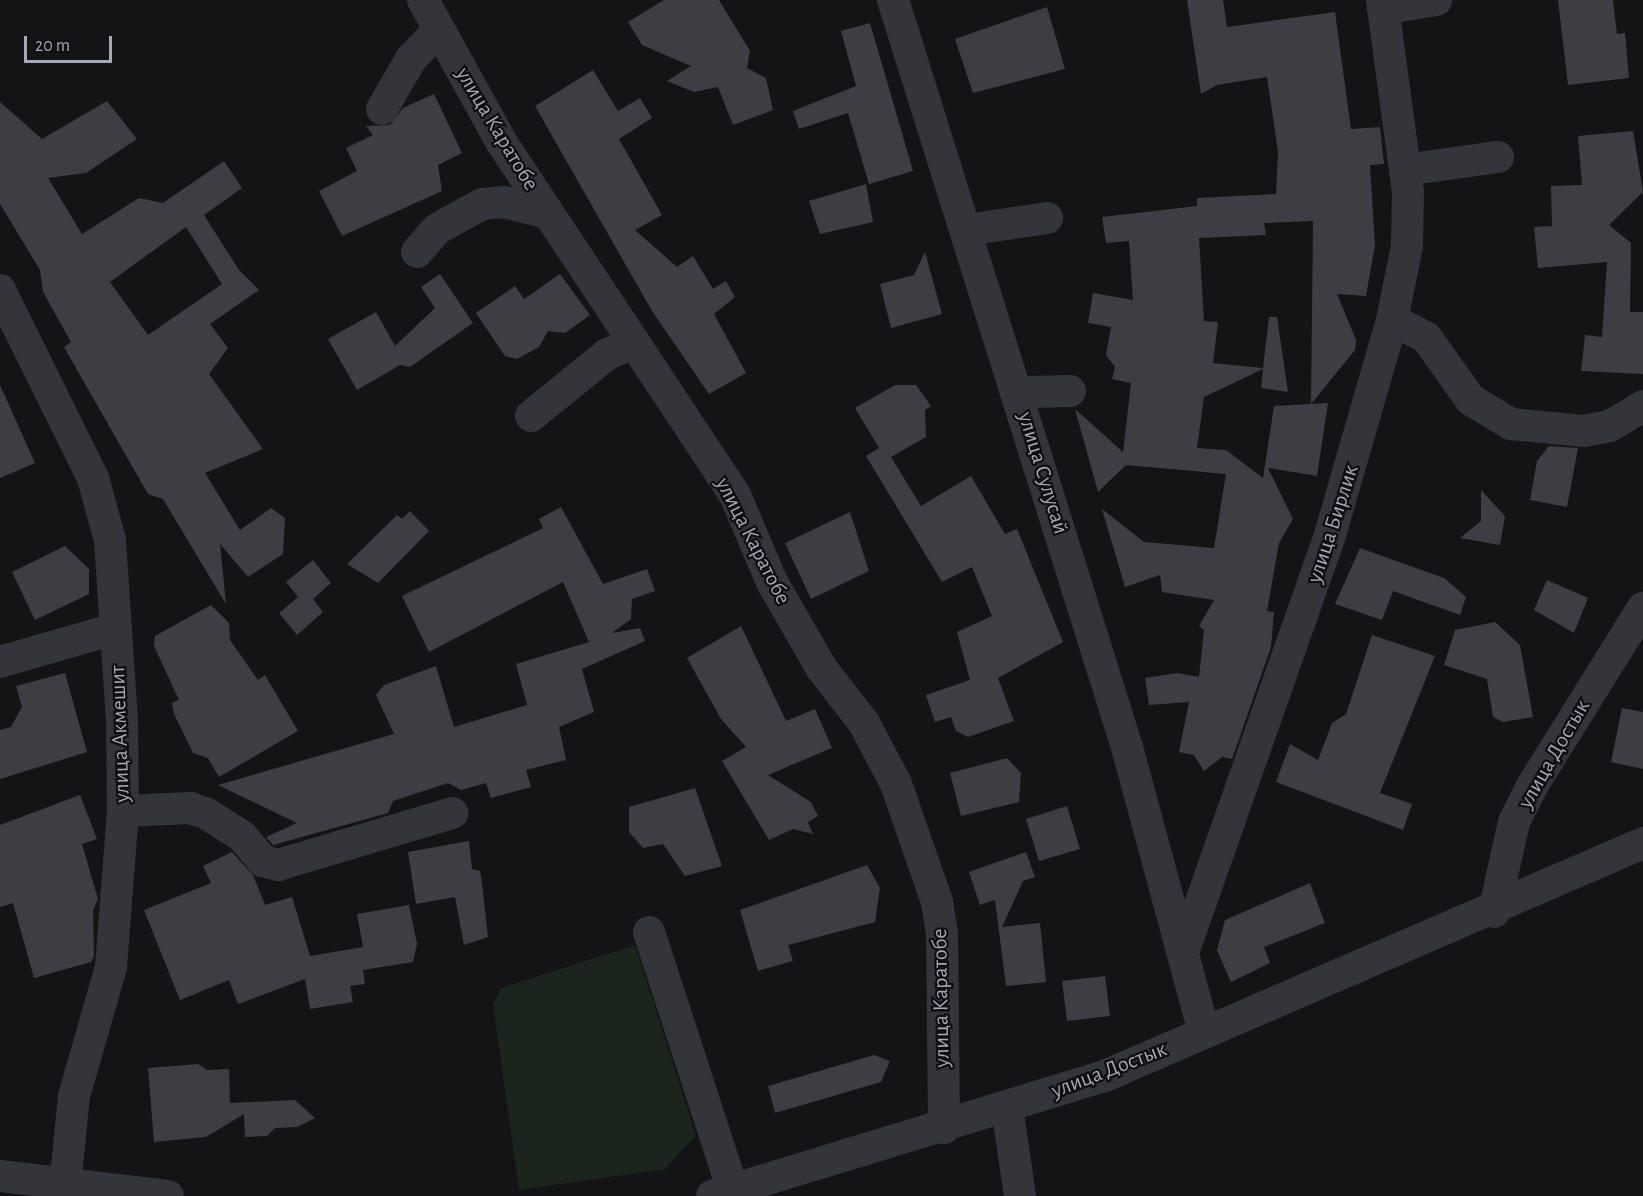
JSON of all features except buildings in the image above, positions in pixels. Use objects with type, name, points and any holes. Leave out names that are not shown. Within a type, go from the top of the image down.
[{"type":"street","name":"улица Каратобе","points":[[423,0],[548,213],[735,495],[772,582],[822,669],[864,723],[896,784],[937,902],[942,933],[944,1128]]},
{"type":"street","name":"улица Сулусай","points":[[893,0],[1019,398],[1185,948]]},
{"type":"street","points":[[1383,5],[1436,0]]},
{"type":"street","name":"улица Бирлик","points":[[1185,948],[1326,546],[1392,320],[1407,246],[1405,170],[1383,5]]},
{"type":"street","points":[[382,110],[411,59],[439,30]]},
{"type":"street","points":[[1405,170],[1498,157]]},
{"type":"street","points":[[417,252],[437,229],[482,204],[504,202],[548,213]]},
{"type":"street","points":[[966,230],[1047,218]]},
{"type":"street","name":"улица Акмешит","points":[[0,290],[9,331],[93,478],[110,540],[123,811],[111,967],[74,1096],[63,1189]]},
{"type":"street","points":[[1392,320],[1426,337],[1471,400],[1510,424],[1584,431],[1610,426],[1643,406]]},
{"type":"street","points":[[531,416],[606,356],[634,342]]},
{"type":"street","points":[[1019,398],[1030,392],[1070,391]]},
{"type":"street","name":"улица Достык","points":[[1494,912],[1514,822],[1527,795],[1643,608]]},
{"type":"street","points":[[0,662],[114,629]]},
{"type":"street","points":[[123,811],[189,808],[207,814],[242,836],[263,861],[278,865],[452,813]]},
{"type":"street","name":"улица Достык","points":[[723,1193],[944,1128],[1107,1075],[1494,912],[1643,843]]},
{"type":"street","points":[[649,932],[723,1193]]},
{"type":"street","points":[[1185,948],[1204,1033]]},
{"type":"street","points":[[1007,1107],[1020,1196]]},
{"type":"street","points":[[0,1176],[63,1189],[168,1196]]},
{"type":"shaded area","points":[[635,945],[696,1135],[665,1169],[519,1190],[493,1005],[501,988]]}]
